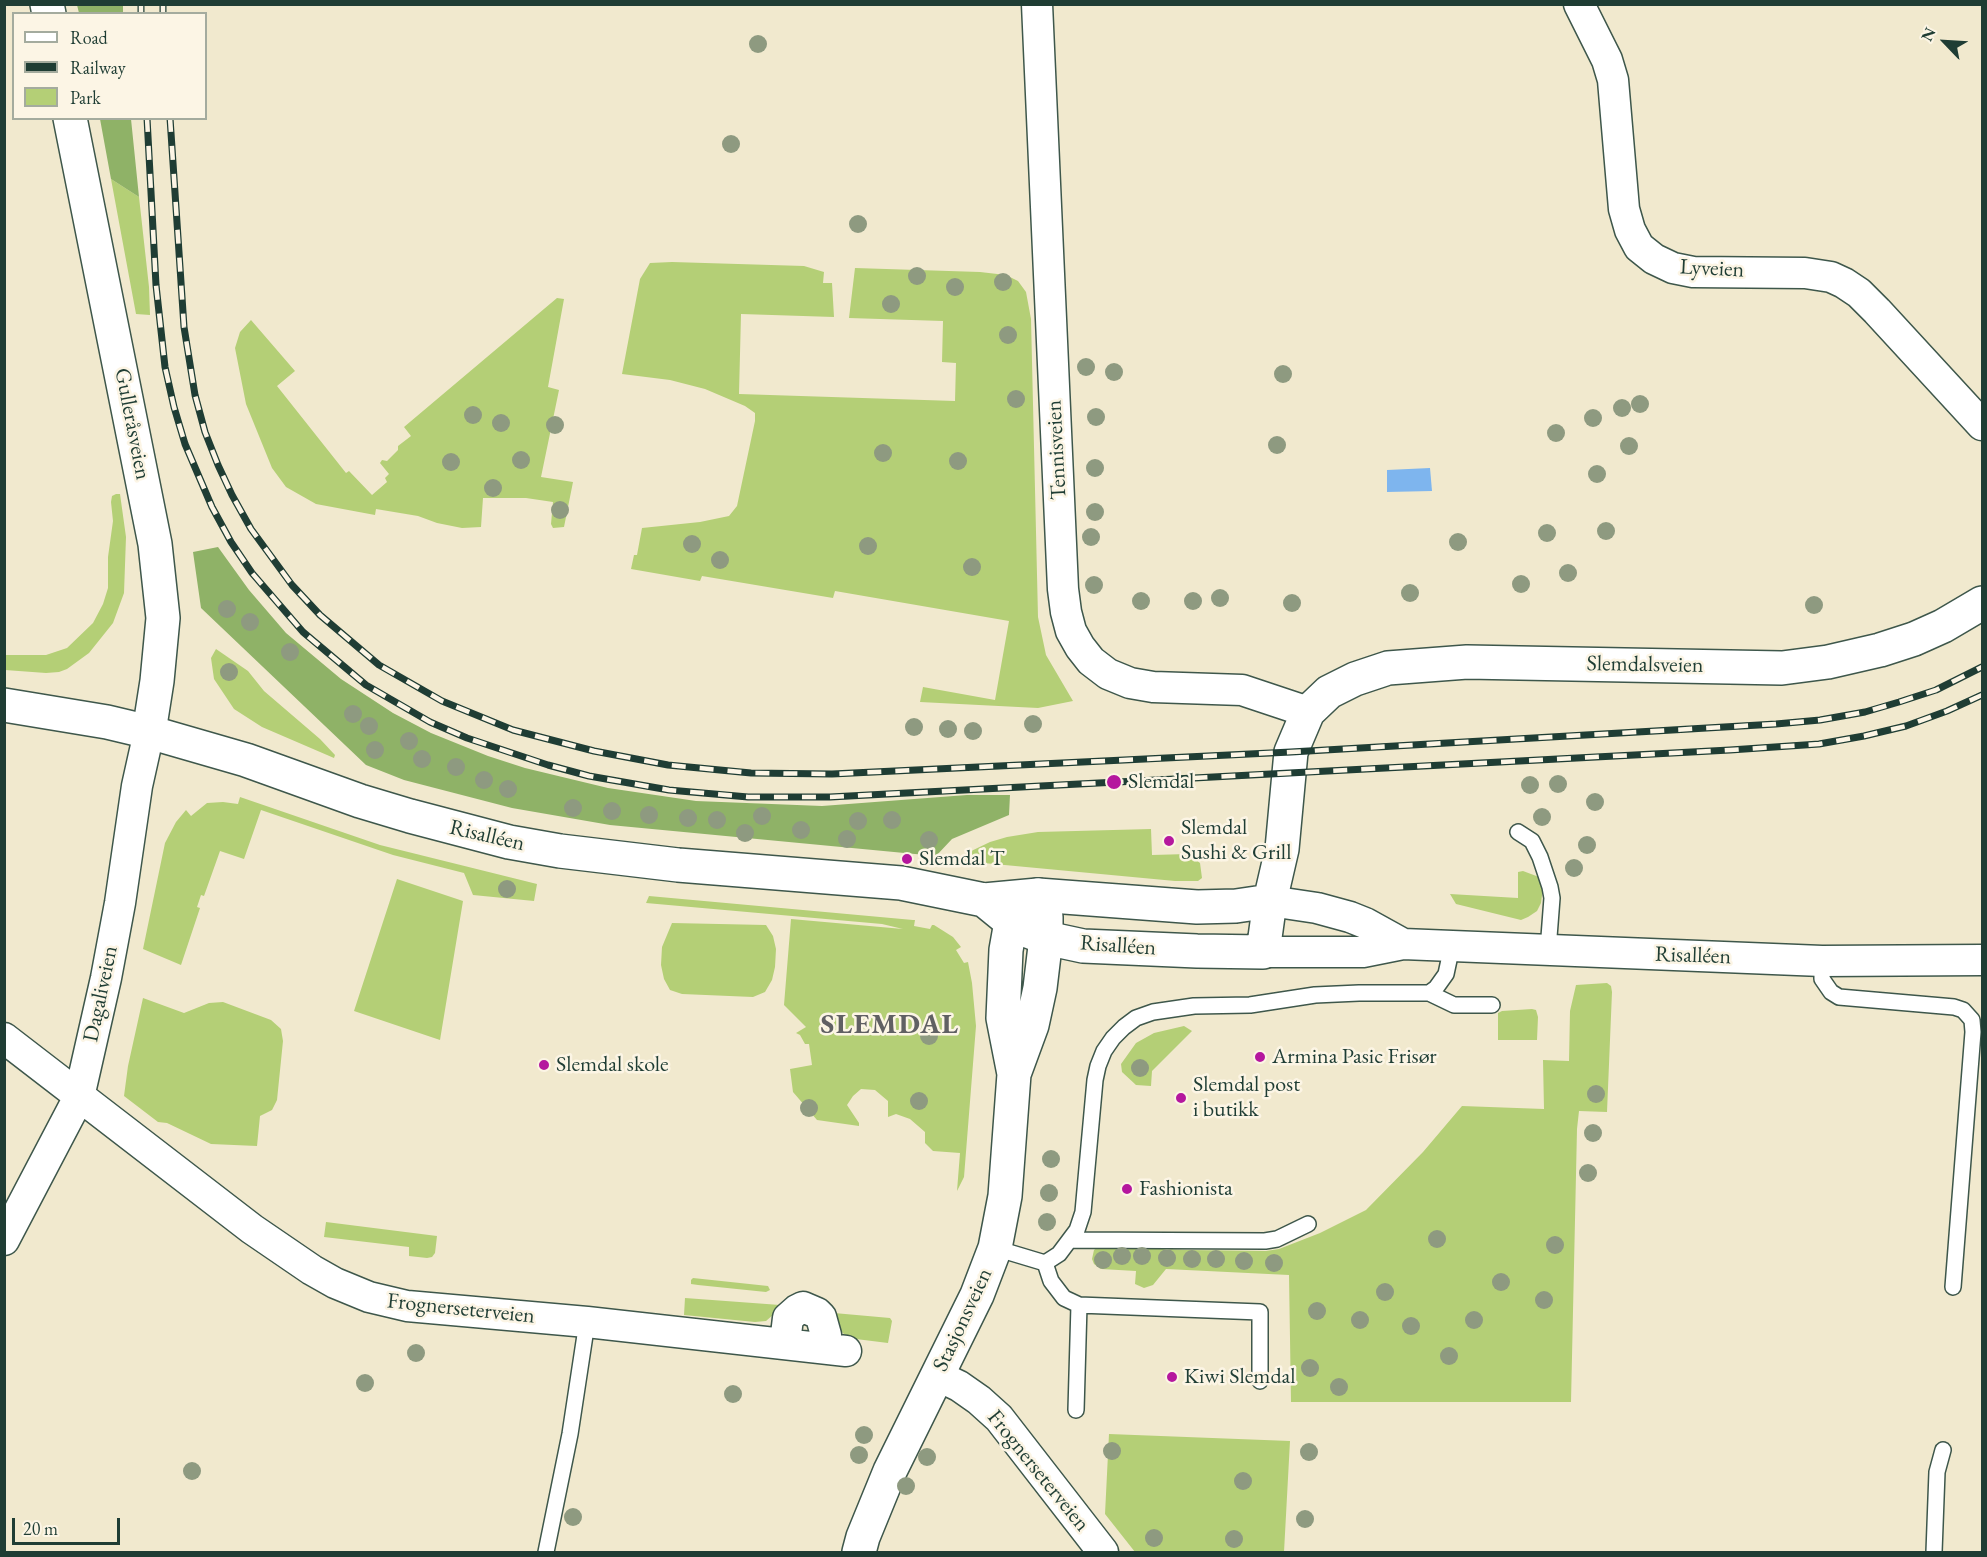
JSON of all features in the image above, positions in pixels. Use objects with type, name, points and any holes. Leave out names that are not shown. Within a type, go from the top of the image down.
[{"type":"main road","name":"Gulleråsveien","points":[[70,120],[155,544],[163,618],[150,732]]},
{"type":"main road","name":"Slemdalsveien","points":[[1308,712],[1329,692],[1388,668],[1499,661],[1782,668],[1828,662],[1880,650],[1914,639],[1943,626],[1983,603]]},
{"type":"main road","name":"Risalléen","points":[[4,705],[96,720],[150,732],[246,760],[400,813],[508,842],[560,851],[678,865],[901,884],[984,900],[1038,895],[1197,907],[1236,906],[1270,901]]},
{"type":"main road","points":[[1263,951],[1270,901],[1282,849],[1292,752],[1308,712]]},
{"type":"main road","points":[[1011,922],[1020,908],[1038,895]]},
{"type":"main road","name":"Stasjonsveien","points":[[1014,1074],[1032,1025],[1040,988],[1046,917],[1038,895]]},
{"type":"main road","name":"Risalléen","points":[[984,900],[1011,922],[1046,938],[1083,946],[1263,951]]},
{"type":"main road","name":"Stasjonsveien","points":[[859,1552],[891,1471],[981,1287],[995,1248],[1005,1196],[1014,1074],[1003,1018],[1006,950],[1011,922]]},
{"type":"street","name":"Tennisveien","points":[[1037,4],[1063,589],[1071,631],[1091,661],[1108,674],[1130,683],[1153,687],[1242,690],[1308,712]]},
{"type":"street","name":"Lyveien","points":[[1579,4],[1607,60],[1613,80],[1624,209],[1630,230],[1639,247],[1654,259],[1673,268],[1693,272],[1805,273],[1831,277],[1844,283],[1860,293],[1983,425]]},
{"type":"street","name":"Dagaliveien","points":[[4,1240],[79,1097],[106,978],[120,903],[137,786],[150,732]]},
{"type":"street","name":"Risalléen","points":[[1270,901],[1317,908],[1350,917],[1365,922],[1403,944]]},
{"type":"street","name":"Risalléen","points":[[1263,951],[1363,952],[1403,944],[1822,961],[1983,960]]},
{"type":"street","name":"Frognerseterveien","points":[[4,1038],[252,1229],[301,1264],[369,1298],[407,1306],[587,1322],[836,1350]]},
{"type":"street","name":"Frognerseterveien","points":[[938,1376],[980,1400],[999,1418],[1103,1552]]},
{"type":"lane","points":[[1518,832],[1532,841],[1550,887],[1552,898],[1548,950]]},
{"type":"lane","points":[[1429,993],[1436,988],[1446,974],[1452,946]]},
{"type":"lane","points":[[1822,961],[1822,979],[1831,992],[1839,997],[1954,1007],[1963,1010],[1972,1020],[1973,1032],[1953,1287]]},
{"type":"lane","points":[[995,1248],[1045,1263],[1059,1254],[1070,1240],[1081,1221],[1083,1212],[1098,1066],[1104,1051],[1124,1027],[1136,1018],[1153,1012],[1194,1006],[1250,1005],[1315,995],[1359,993],[1429,993],[1454,1005],[1491,1005]]},
{"type":"lane","points":[[1070,1240],[1265,1241],[1277,1239],[1308,1224]]},
{"type":"lane","points":[[1045,1263],[1051,1281],[1064,1298],[1079,1305],[1260,1312],[1260,1381]]},
{"type":"lane","points":[[1076,1410],[1079,1305]]},
{"type":"lane","points":[[546,1552],[570,1434],[587,1322]]},
{"type":"lane","points":[[1934,1552],[1937,1472],[1943,1450]]},
{"type":"green space","points":[[77,5],[123,5],[123,12],[79,12]]},
{"type":"green space","points":[[100,120],[131,120],[139,197],[111,179]]},
{"type":"green space","points":[[111,179],[139,197],[150,315],[136,314]]},
{"type":"green space","points":[[650,263],[804,266],[824,272],[823,283],[832,283],[834,317],[741,314],[739,394],[955,401],[956,363],[942,362],[943,321],[849,318],[855,268],[980,272],[1006,275],[1018,281],[1026,292],[1031,319],[1038,617],[1046,655],[1073,701],[1038,708],[920,702],[923,687],[995,700],[1009,621],[835,591],[833,598],[702,576],[700,581],[631,569],[634,555],[637,555],[642,528],[700,522],[729,516],[737,506],[755,421],[755,413],[745,406],[705,389],[670,380],[622,374],[640,279]]},
{"type":"green space","points":[[557,298],[564,299],[548,387],[559,390],[541,477],[573,482],[564,527],[553,528],[551,524],[553,502],[526,498],[483,498],[481,527],[462,528],[418,516],[376,509],[375,515],[316,504],[286,487],[272,468],[246,404],[235,348],[240,332],[251,320],[295,371],[277,386],[346,473],[349,471],[372,495],[387,482],[385,478],[389,474],[380,463],[382,460],[387,461],[398,450],[398,446],[411,436],[404,427]]},
{"type":"green space","points":[[120,494],[126,537],[124,593],[113,623],[89,653],[67,669],[46,673],[5,670],[5,655],[46,655],[67,648],[93,623],[108,588],[108,557],[113,521],[111,502],[112,496]]},
{"type":"green space","points":[[218,547],[249,590],[286,633],[341,679],[393,713],[431,733],[488,756],[525,768],[608,788],[696,801],[822,806],[967,795],[1010,795],[1009,815],[952,839],[936,856],[610,825],[512,808],[404,780],[366,765],[201,608],[193,552]]},
{"type":"green space","points":[[216,649],[248,671],[264,691],[320,739],[335,755],[334,758],[262,727],[234,709],[214,679],[211,658]]},
{"type":"green space","points":[[240,797],[380,845],[537,884],[534,901],[473,895],[464,873],[393,855],[261,810],[244,859],[220,851],[204,896],[201,895],[197,907],[200,908],[181,965],[143,949],[165,843],[176,822],[186,810],[191,816],[207,803],[238,804]]},
{"type":"green space","points":[[1151,829],[1152,855],[1188,854],[1200,863],[1202,878],[1198,881],[1175,881],[962,861],[965,854],[1007,837],[1038,832]]},
{"type":"green space","points":[[1523,871],[1539,877],[1543,888],[1541,903],[1537,911],[1521,920],[1456,904],[1450,894],[1518,898],[1518,872]]},
{"type":"green space","points":[[397,879],[463,901],[440,1040],[354,1011]]},
{"type":"green space","points":[[649,896],[915,920],[914,926],[930,929],[934,925],[953,937],[961,947],[956,950],[964,963],[968,962],[976,1026],[964,1177],[957,1191],[960,1153],[933,1151],[925,1143],[925,1132],[910,1119],[896,1114],[888,1117],[888,1101],[875,1090],[861,1089],[847,1105],[859,1126],[817,1120],[793,1092],[790,1069],[812,1065],[809,1044],[805,1044],[800,1035],[796,1033],[806,1027],[784,1005],[791,919],[903,929],[882,924],[646,903]]},
{"type":"green space","points":[[672,923],[766,925],[773,936],[776,949],[772,980],[765,992],[753,997],[682,994],[670,990],[664,979],[661,965],[662,947]]},
{"type":"green space","points":[[1607,983],[1611,986],[1612,992],[1607,1112],[1579,1111],[1577,1129],[1571,1402],[1291,1402],[1289,1275],[1166,1269],[1153,1285],[1144,1288],[1135,1284],[1136,1271],[1101,1269],[1094,1264],[1092,1259],[1094,1250],[1099,1246],[1187,1250],[1266,1251],[1279,1249],[1320,1233],[1366,1210],[1423,1152],[1462,1106],[1544,1109],[1543,1060],[1569,1061],[1570,1011],[1576,985]]},
{"type":"green space","points":[[143,998],[184,1013],[209,1003],[223,1002],[271,1020],[281,1029],[283,1041],[277,1100],[272,1110],[260,1116],[257,1146],[211,1144],[167,1123],[158,1122],[124,1096]]},
{"type":"green space","points":[[1536,1010],[1538,1017],[1537,1040],[1498,1040],[1498,1013]]},
{"type":"green space","points":[[1184,1026],[1192,1031],[1152,1071],[1151,1086],[1136,1085],[1122,1072],[1121,1064],[1136,1043],[1154,1033]]},
{"type":"green space","points":[[326,1222],[437,1236],[435,1253],[432,1257],[427,1258],[409,1256],[409,1247],[324,1237]]},
{"type":"green space","points":[[693,1278],[768,1286],[770,1290],[766,1292],[691,1284]]},
{"type":"green space","points":[[685,1298],[780,1305],[766,1321],[755,1322],[684,1315]]},
{"type":"green space","points":[[834,1313],[890,1318],[892,1321],[888,1343],[848,1338],[841,1331]]},
{"type":"green space","points":[[1109,1434],[1290,1441],[1284,1552],[1135,1552],[1105,1514]]},
{"type":"water","points":[[1430,468],[1432,491],[1387,492],[1387,470]]},
{"type":"railway","points":[[141,4],[141,12]]},
{"type":"railway","points":[[163,4],[163,12]]},
{"type":"railway","points":[[147,120],[156,285],[165,367],[185,444],[212,507],[231,542],[252,573],[303,632],[366,685],[430,722],[467,738],[548,765],[589,776],[669,790],[748,797],[830,797],[1819,744],[1906,726],[1982,695]]},
{"type":"railway","points":[[170,120],[184,327],[195,395],[205,432],[218,465],[251,529],[292,585],[320,615],[379,665],[442,701],[513,730],[594,751],[668,765],[751,773],[832,774],[1291,752],[1820,720],[1865,712],[1936,690],[1982,667]]},
{"type":"place","name":"Slemdal","points":[[1114,782]]},
{"type":"place","name":"Slemdal Sushi & Grill","points":[[1169,841]]},
{"type":"place","name":"Slemdal T","points":[[907,859]]},
{"type":"place","name":"Armina Pasic Frisør","points":[[1260,1057]]},
{"type":"place","name":"Slemdal skole","points":[[544,1065]]},
{"type":"place","name":"Slemdal post i butikk","points":[[1181,1098]]},
{"type":"place","name":"Fashionista","points":[[1127,1189]]},
{"type":"place","name":"Kiwi Slemdal","points":[[1172,1377]]},
{"type":"district","name":"SLEMDAL","points":[[890,1025]]}]
